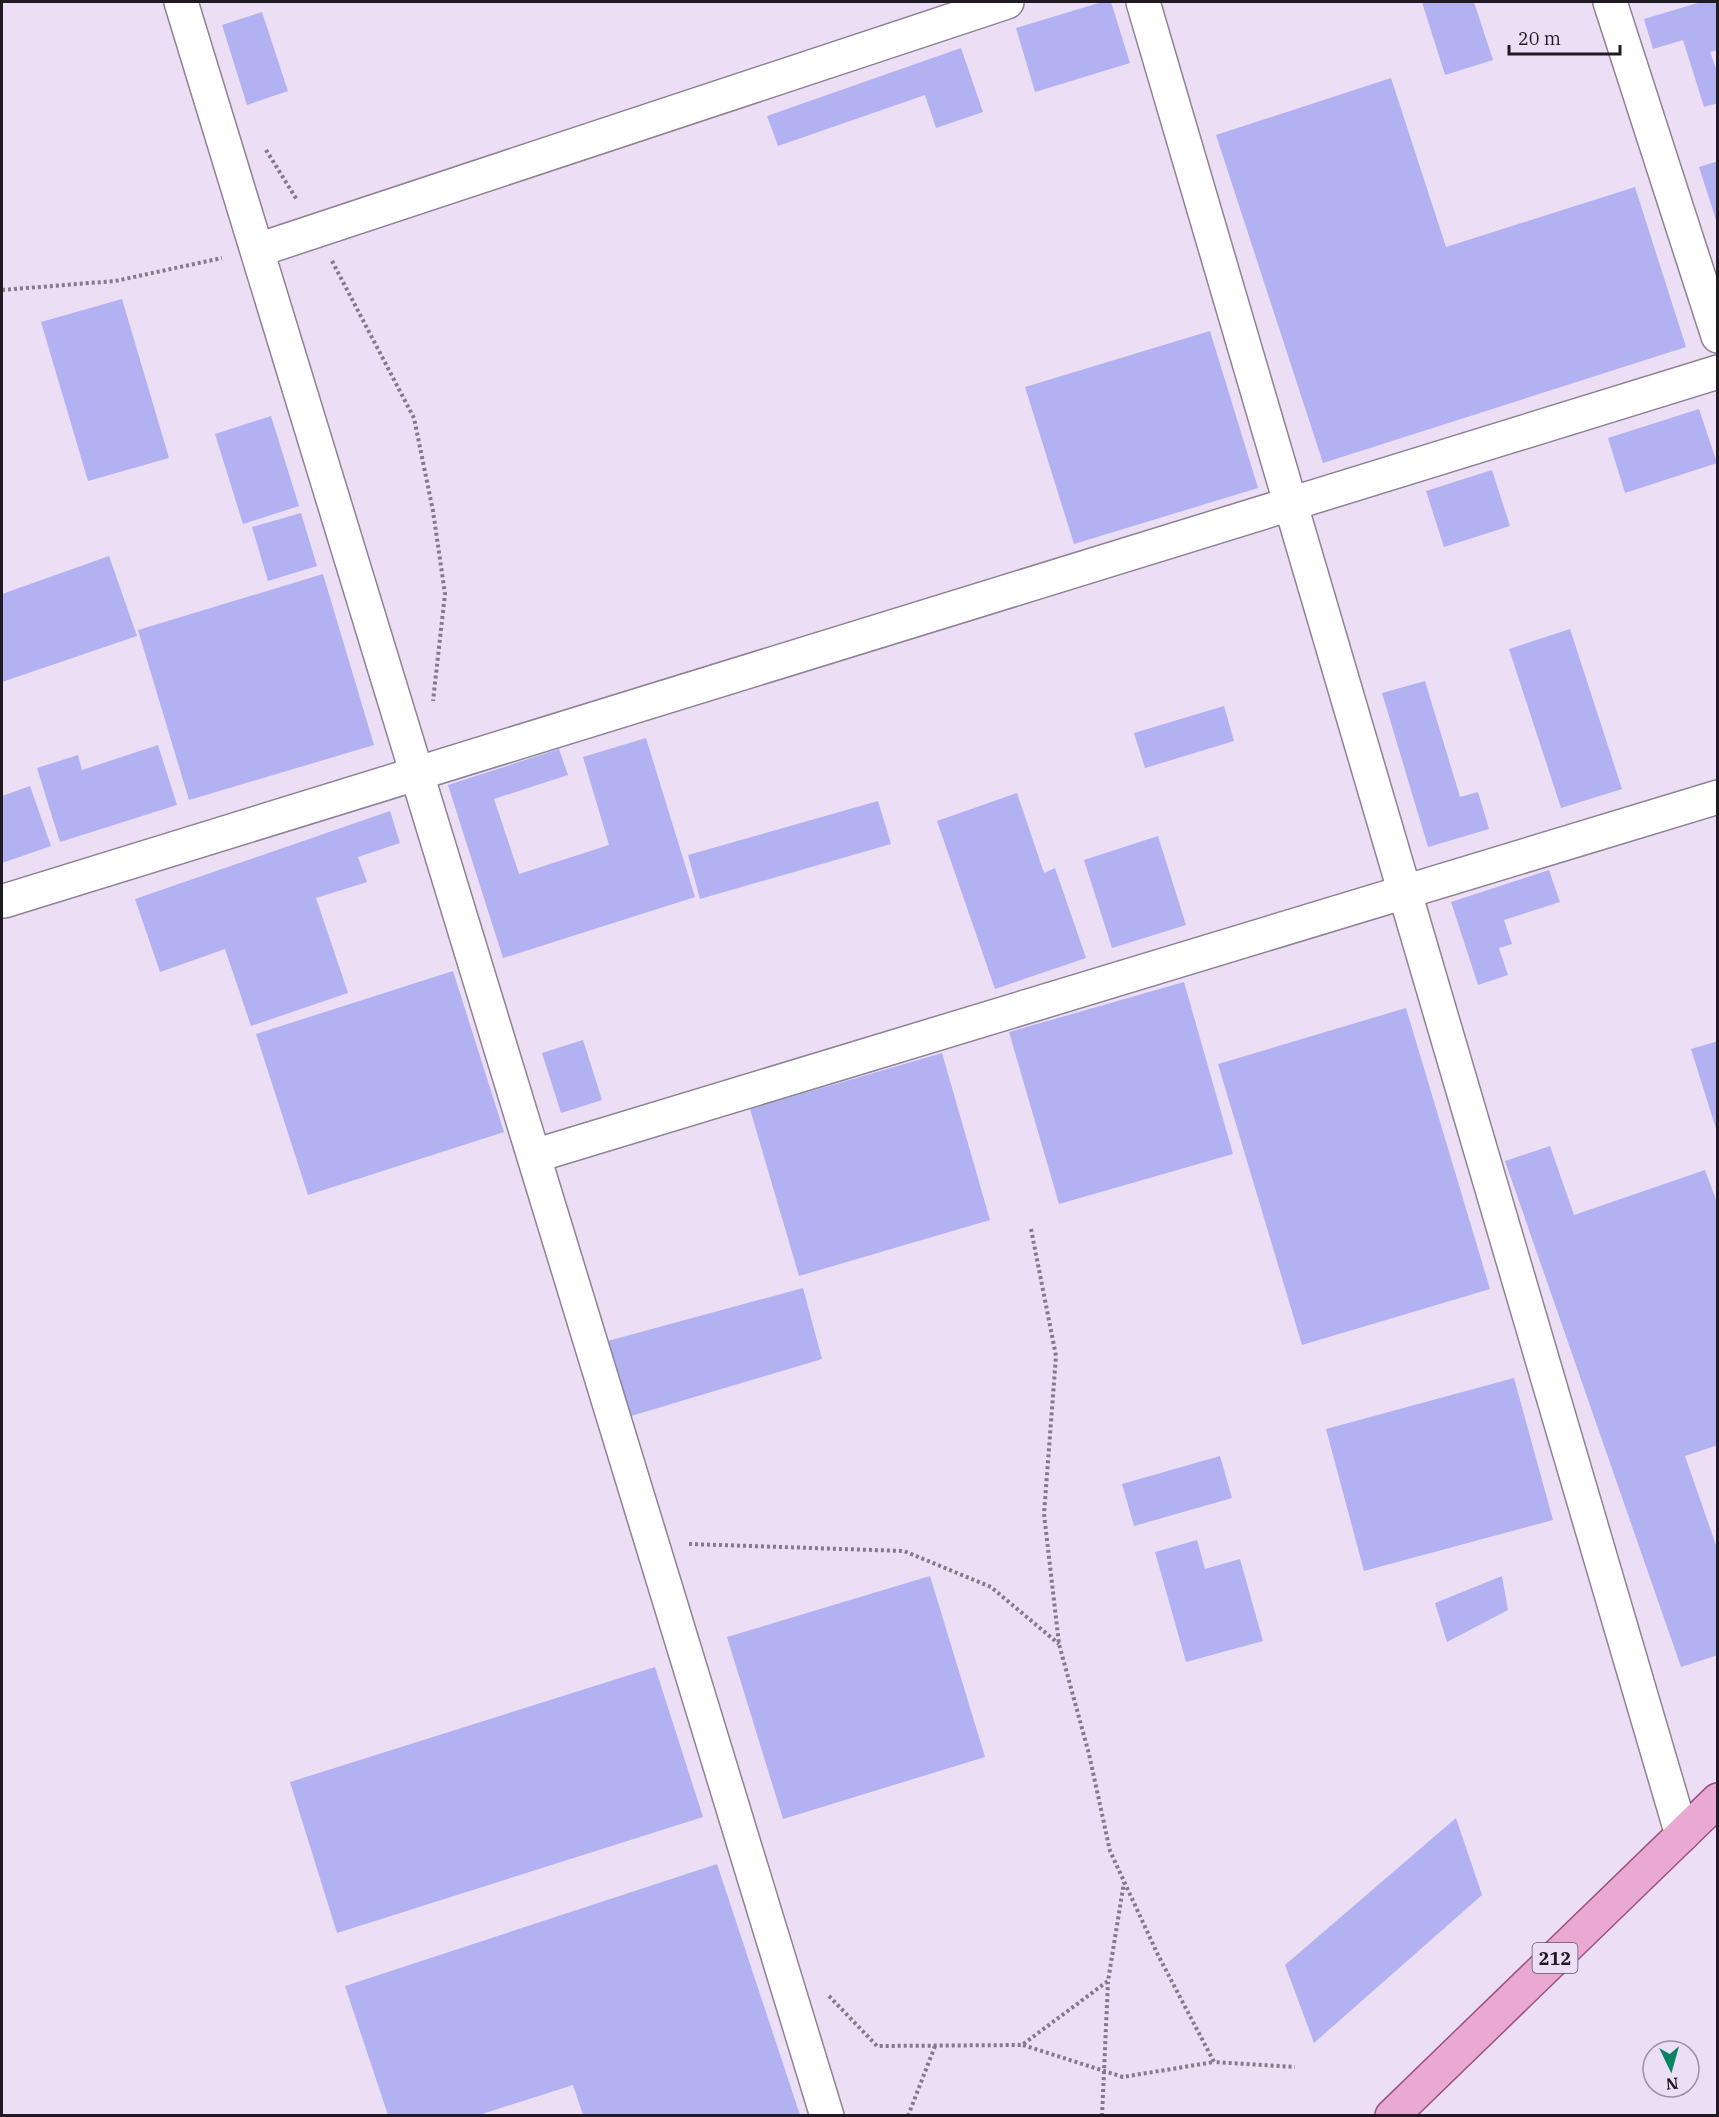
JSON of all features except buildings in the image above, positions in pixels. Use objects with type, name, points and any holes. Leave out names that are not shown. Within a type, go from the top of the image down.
[{"type":"main road","name":"212","points":[[1392,2115],[1718,1800]]},
{"type":"street","points":[[181,2],[827,2115]]},
{"type":"street","points":[[258,250],[1007,2]]},
{"type":"street","points":[[1143,2],[1682,1835]]},
{"type":"street","points":[[1610,2],[1718,336]]},
{"type":"street","points":[[4,901],[1718,372]]},
{"type":"street","points":[[534,1156],[1718,797]]},
{"type":"path","points":[[262,144],[316,231],[414,417],[433,511],[445,594],[432,706]]},
{"type":"path","points":[[2,290],[115,281],[258,250]]},
{"type":"path","points":[[1031,1229],[1056,1356],[1044,1514],[1059,1644],[1089,1754],[1110,1851],[1214,2062]]},
{"type":"path","points":[[653,1546],[713,1543],[904,1551],[991,1587],[1059,1644]]},
{"type":"path","points":[[1102,2115],[1108,1981],[1124,1882]]},
{"type":"path","points":[[1022,2045],[1108,1981]]},
{"type":"path","points":[[824,1991],[877,2046],[1022,2045],[1123,2077],[1214,2062],[1295,2067]]},
{"type":"path","points":[[908,2115],[935,2046]]}]
